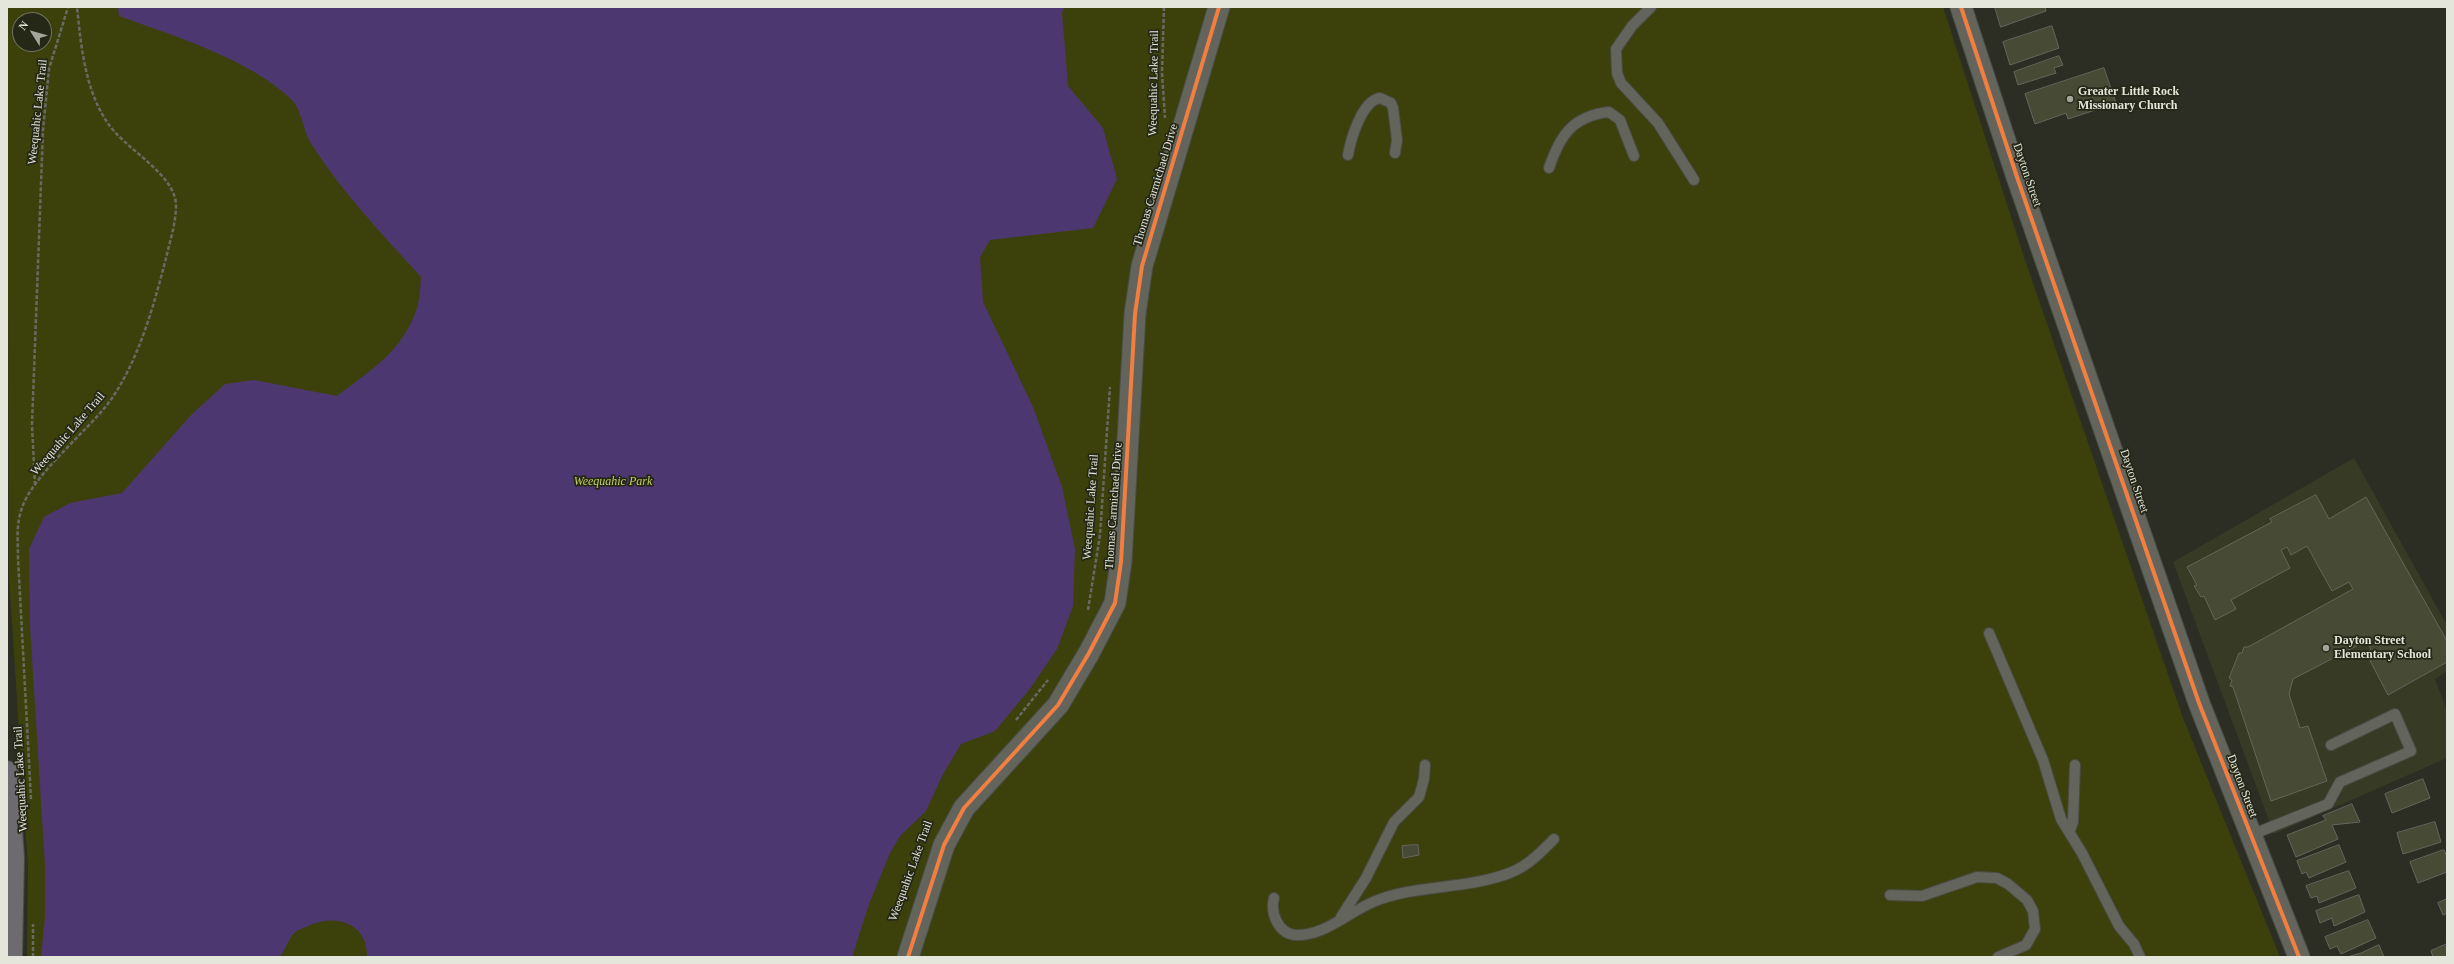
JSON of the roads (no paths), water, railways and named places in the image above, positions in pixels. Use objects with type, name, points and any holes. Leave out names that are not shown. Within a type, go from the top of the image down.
[{"type":"highway","points":[[7,772],[13,866],[11,957]]},
{"type":"street","name":"Thomas Carmichael Drive","points":[[908,957],[944,845],[964,808],[1058,705],[1089,653],[1115,603],[1121,562],[1135,314],[1142,266],[1219,7]]},
{"type":"street","name":"Dayton Street","points":[[1961,7],[2017,177],[2199,703],[2299,957]]},
{"type":"lane","points":[[1651,7],[1632,26],[1616,49],[1617,73],[1621,83],[1658,123],[1694,180]]},
{"type":"lane","points":[[1348,155],[1352,135],[1369,102],[1380,98],[1391,103],[1393,108],[1397,140],[1395,153]]},
{"type":"lane","points":[[1549,168],[1560,139],[1570,127],[1595,113],[1609,112],[1620,120],[1634,156]]},
{"type":"lane","points":[[1989,633],[2043,760],[2061,819],[2070,830],[2119,926],[2134,944],[2140,957]]},
{"type":"lane","points":[[2251,835],[2328,804],[2340,782],[2411,751],[2395,714],[2331,745]]},
{"type":"lane","points":[[1338,921],[1362,885],[1394,822],[1419,797],[1425,764]]},
{"type":"lane","points":[[2070,830],[2073,822],[2075,765]]},
{"type":"lane","points":[[1274,898],[1272,912],[1275,920],[1287,932],[1296,935],[1315,932],[1382,899],[1486,880],[1510,872],[1530,861],[1554,839]]},
{"type":"lane","points":[[1890,895],[1922,896],[1977,877],[1997,878],[2008,884],[2027,900],[2033,911],[2035,929],[2026,945],[1998,957]]},
{"type":"place","name":"Greater Little Rock Missionary Church","points":[[2070,99]]},
{"type":"place","name":"Dayton Street Elementary School","points":[[2326,648]]},
{"type":"park label","name":"Weequahic Park","points":[[613,482]]}]
